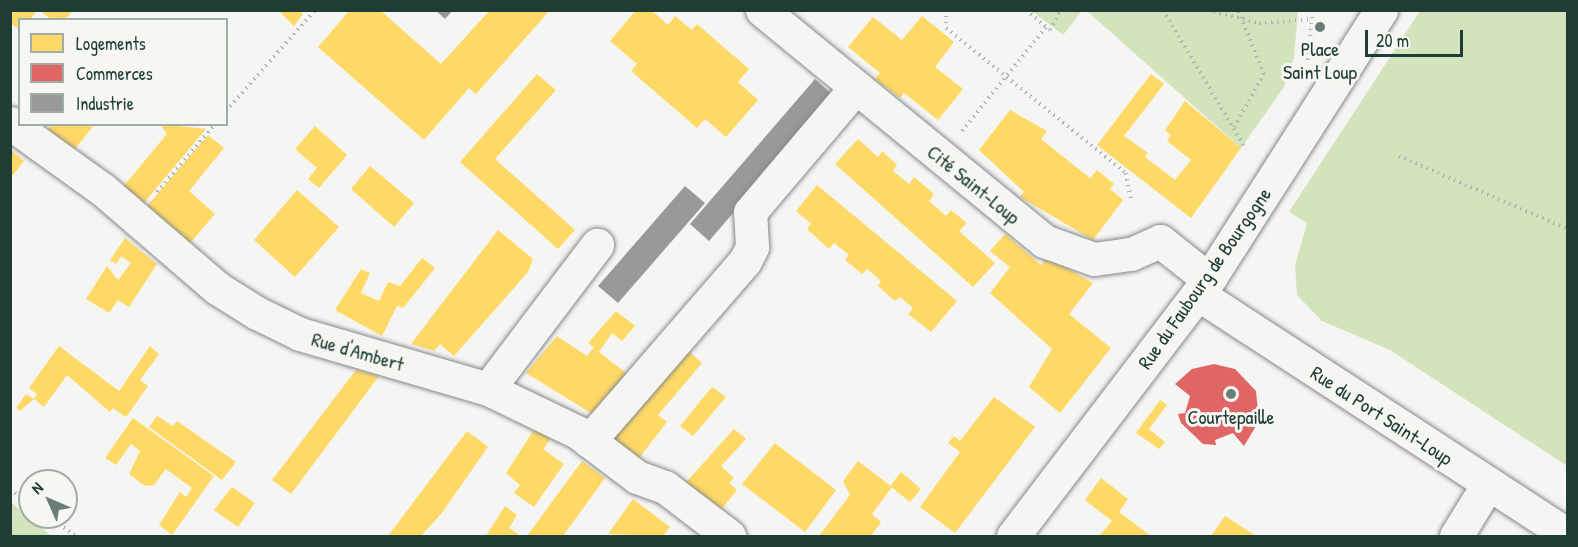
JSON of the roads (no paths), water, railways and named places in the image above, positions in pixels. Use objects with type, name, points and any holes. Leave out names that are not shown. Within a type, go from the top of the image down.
[{"type":"street","name":"Cité Saint-Loup","points":[[762,10],[1044,241],[1094,259],[1131,254],[1160,242],[1203,287]]},
{"type":"street","name":"Rue du Faubourg de Bourgogne","points":[[1012,537],[1203,287],[1381,10]]},
{"type":"street","points":[[589,441],[745,261],[752,247],[750,212],[856,87]]},
{"type":"street","name":"Rue d'Ambert","points":[[10,123],[102,189],[217,288],[258,313],[300,334],[488,389],[589,441],[637,477],[665,487],[729,537]]},
{"type":"street","points":[[488,389],[597,245]]},
{"type":"street","name":"Rue du Port Saint-Loup","points":[[1203,287],[1488,484],[1568,535]]},
{"type":"street","points":[[1456,537],[1488,484]]},
{"type":"place","name":"Place Saint Loup","points":[[1320,27]]},
{"type":"place","name":"Courtepaille","points":[[1231,394]]}]
